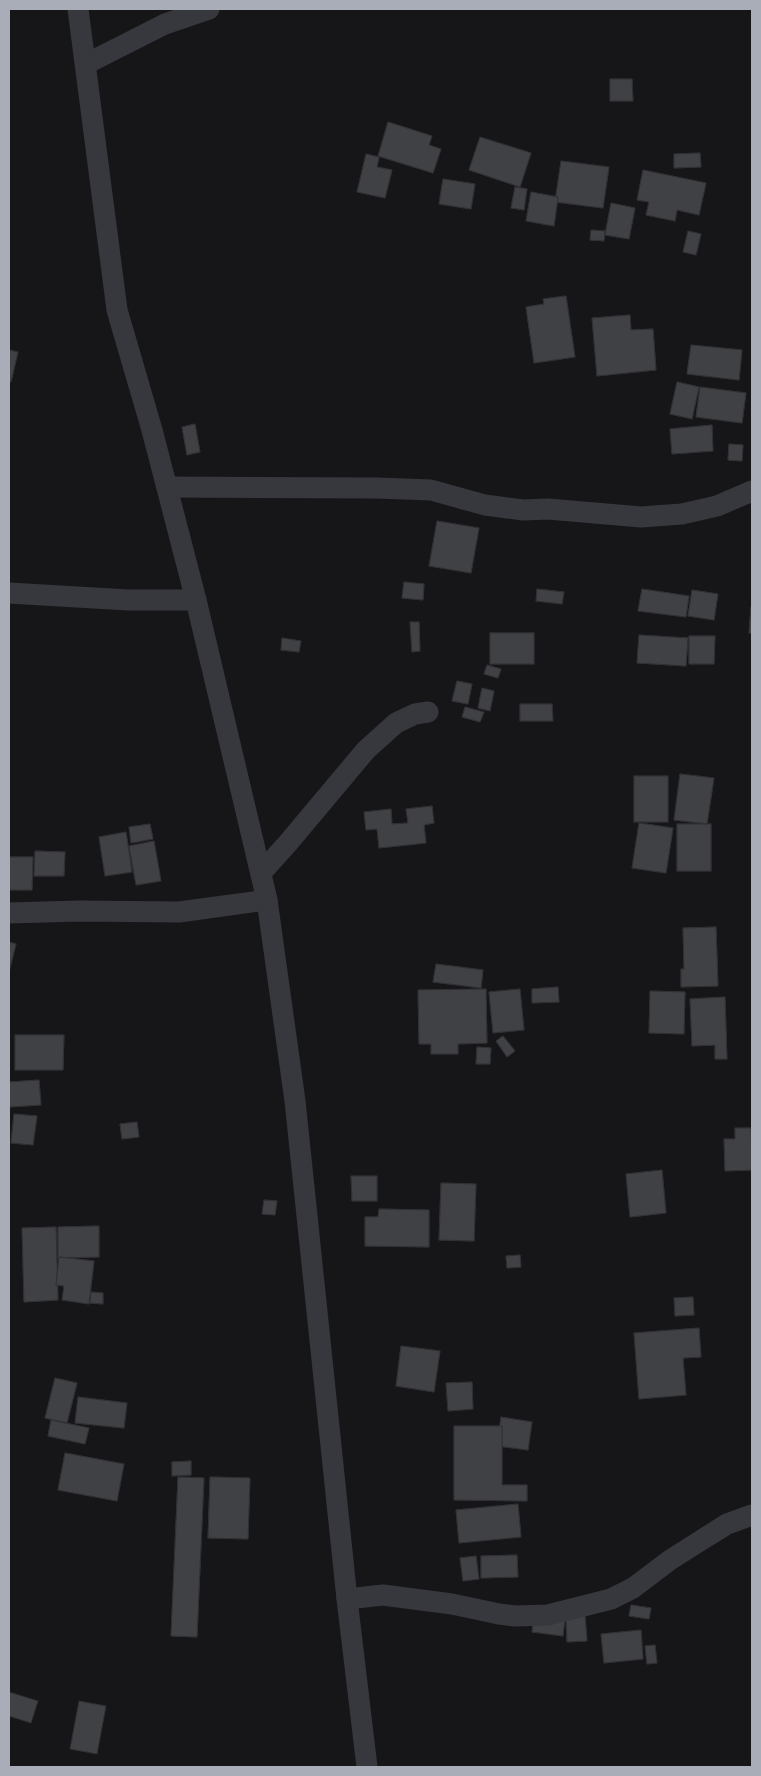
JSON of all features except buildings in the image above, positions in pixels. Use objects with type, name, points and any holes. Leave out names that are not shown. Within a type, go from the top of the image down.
[{"type":"street","points":[[78,9],[117,310],[167,487],[196,600],[267,900],[296,1101],[347,1599],[367,1767]]},
{"type":"street","points":[[86,64],[165,24],[209,9]]},
{"type":"street","points":[[167,487],[430,490],[485,505],[504,508],[523,510],[548,509],[641,517],[682,514],[717,506],[752,491]]},
{"type":"street","points":[[9,593],[128,600],[196,600]]},
{"type":"street","points":[[260,873],[308,820],[366,750],[396,724],[415,714],[428,712]]},
{"type":"street","points":[[9,913],[79,911],[179,912],[267,900]]},
{"type":"street","points":[[347,1599],[383,1595],[452,1604],[515,1616],[548,1615],[611,1598],[633,1588],[670,1560],[727,1524],[752,1515]]}]
